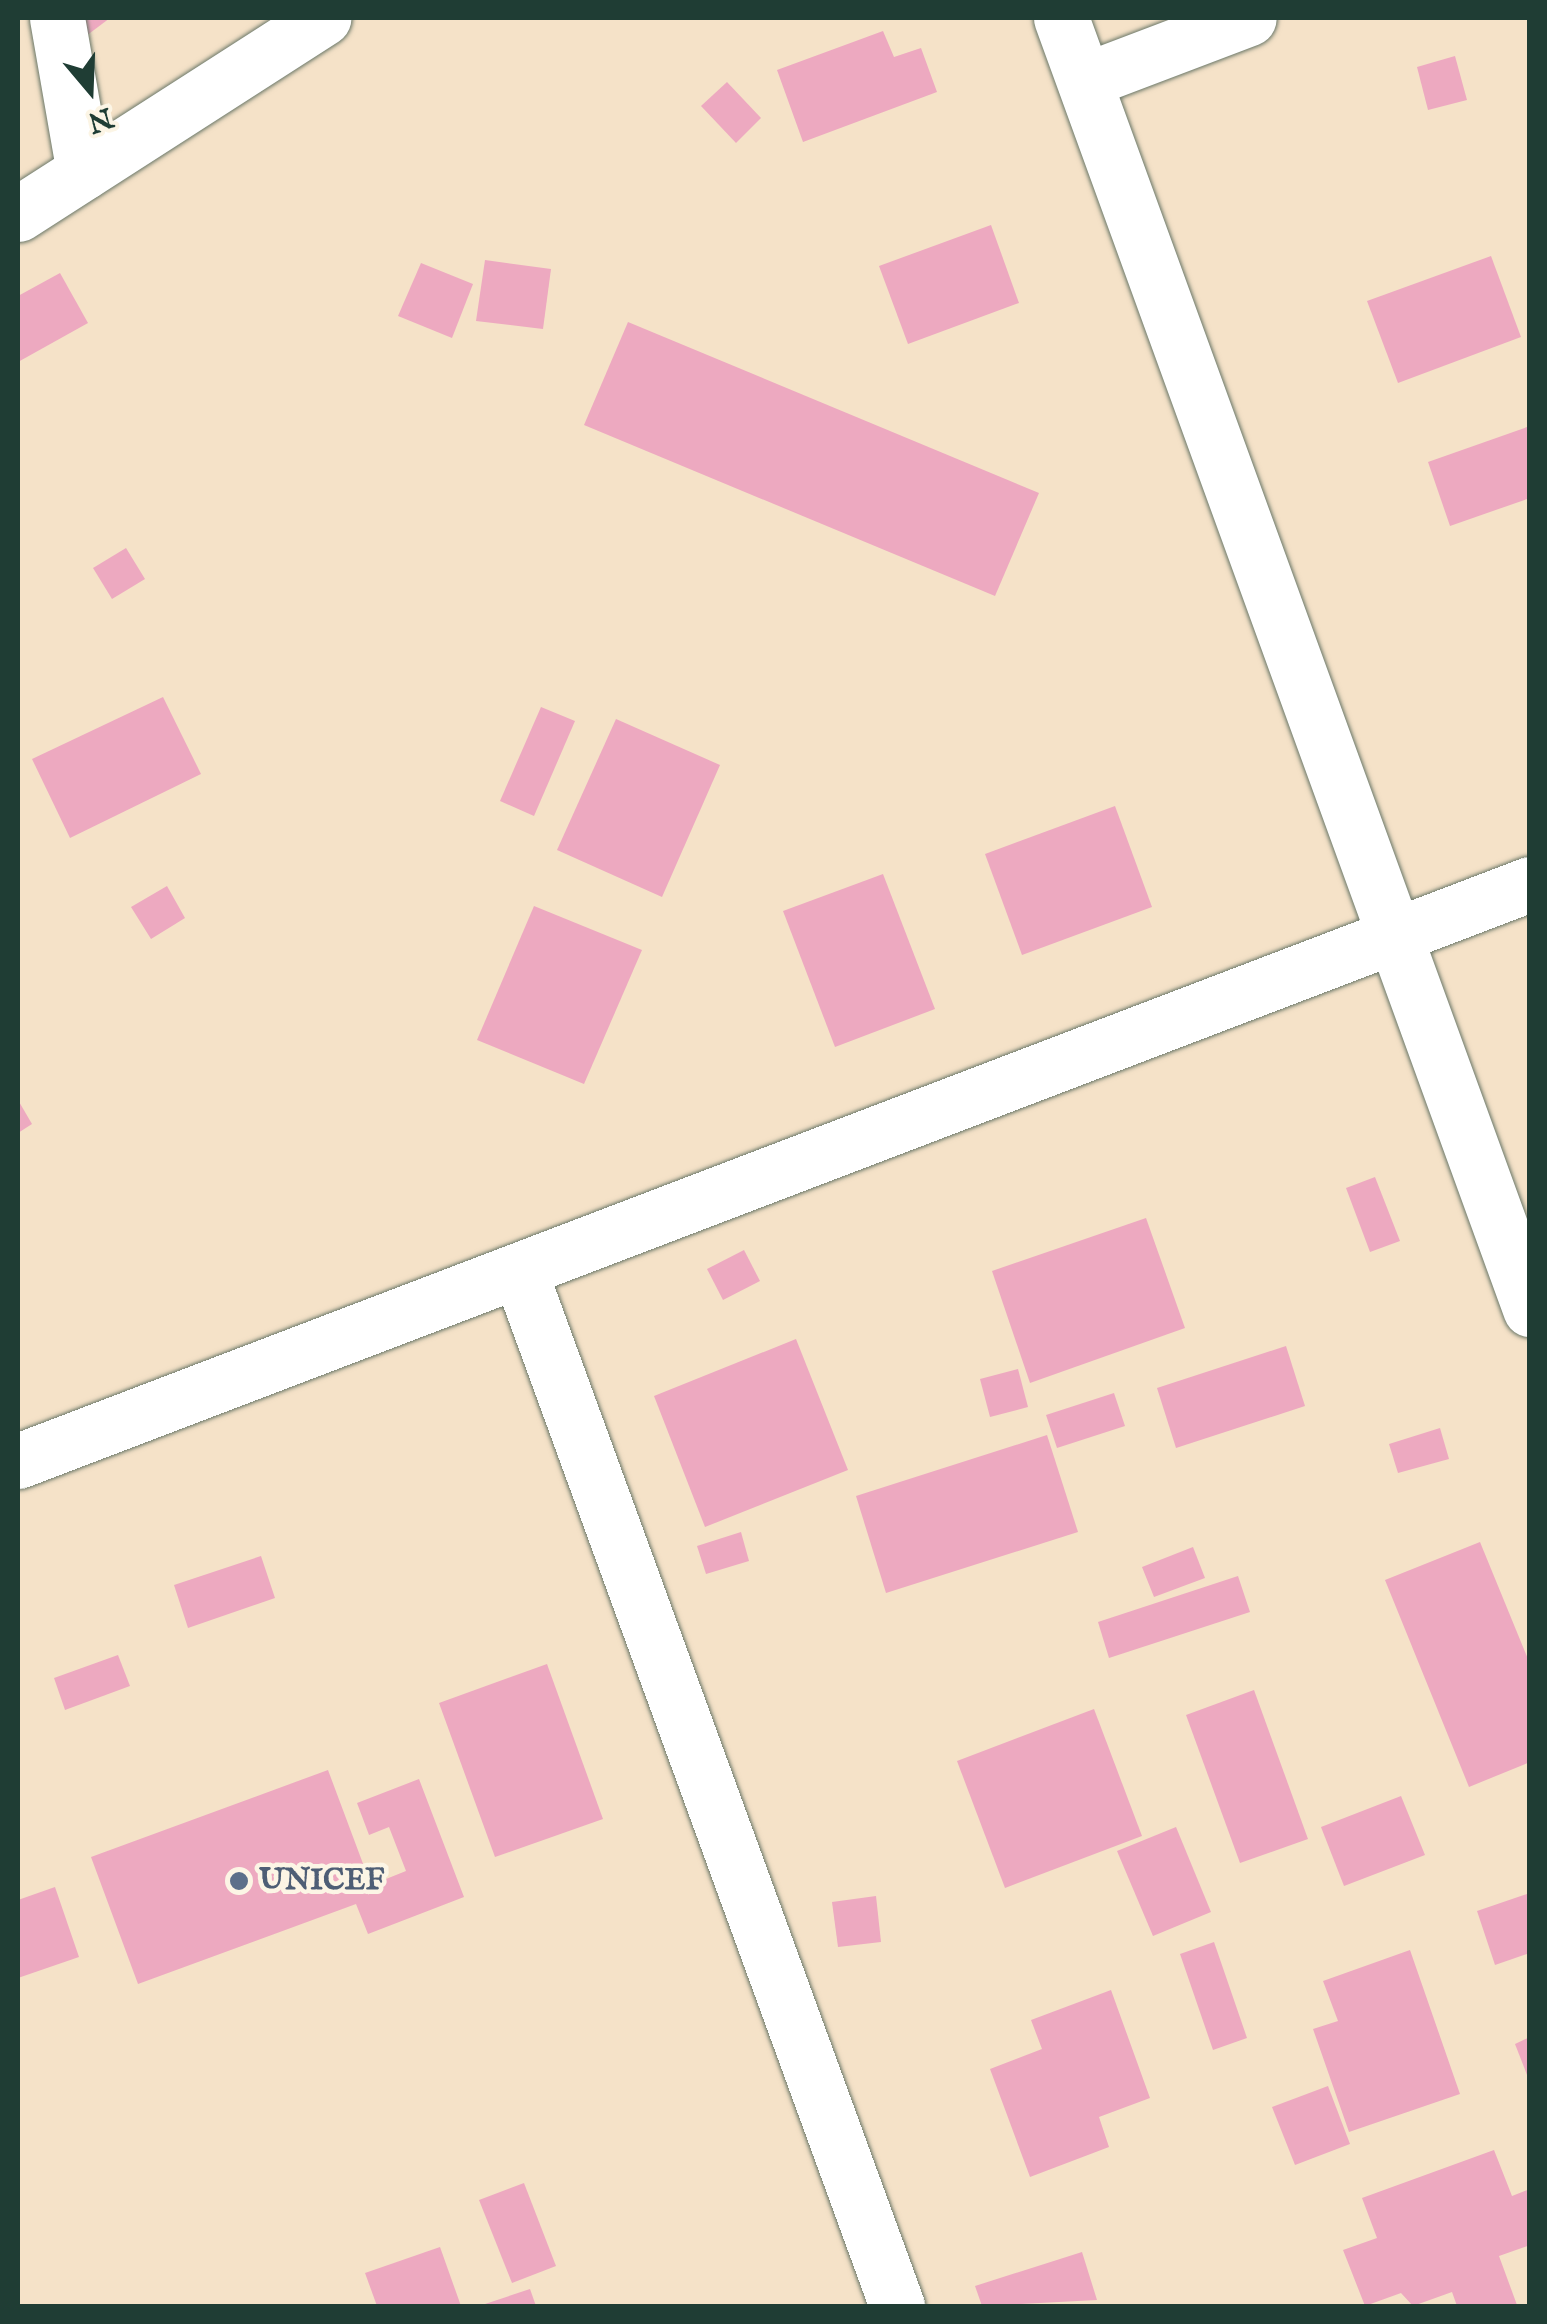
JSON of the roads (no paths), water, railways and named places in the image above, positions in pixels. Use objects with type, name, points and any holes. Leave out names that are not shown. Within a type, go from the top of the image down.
[{"type":"street","points":[[57,18],[84,172]]},
{"type":"street","points":[[18,214],[323,18]]},
{"type":"street","points":[[1061,18],[1530,1309]]},
{"type":"street","points":[[1086,80],[1249,18]]},
{"type":"street","points":[[18,1460],[1530,884]]},
{"type":"street","points":[[518,1270],[897,2306]]},
{"type":"place","name":"UNICEF","points":[[239,1881]]}]
